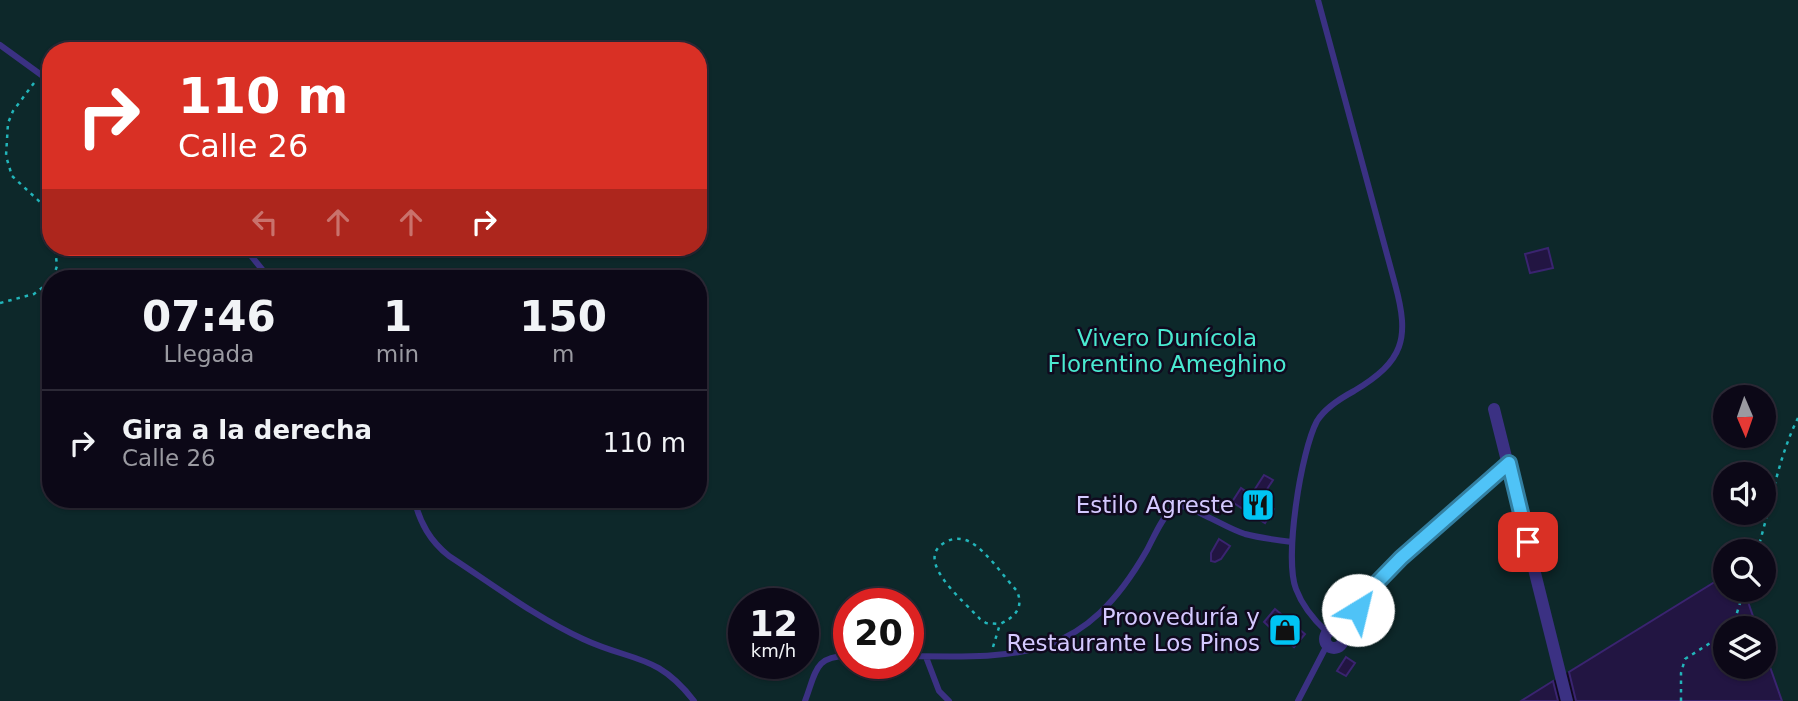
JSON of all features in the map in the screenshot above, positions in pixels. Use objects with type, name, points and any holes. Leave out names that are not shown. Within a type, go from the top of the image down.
[{"type":"street","points":[[1494,409],[1567,701]]},
{"type":"lane","points":[[1318,0],[1403,320],[1399,348],[1382,373],[1338,401],[1318,421],[1303,466],[1291,567],[1296,589],[1309,611],[1331,636]]},
{"type":"lane","points":[[0,45],[41,74]]},
{"type":"lane","points":[[252,256],[263,270]]},
{"type":"lane","points":[[1298,701],[1331,636],[1349,623],[1367,593],[1401,558],[1509,463]]},
{"type":"lane","points":[[949,701],[939,691],[926,657],[1022,653],[1058,643],[1088,624],[1116,594],[1141,559],[1167,513],[1174,507],[1185,506],[1243,534],[1292,542]]},
{"type":"lane","points":[[416,508],[418,516],[436,545],[449,556],[583,639],[655,665],[670,674],[694,701]]},
{"type":"lane","points":[[805,701],[820,662],[833,656]]},
{"type":"path","points":[[41,74],[13,111],[5,139],[6,156],[12,176],[42,207]]},
{"type":"path","points":[[0,303],[34,294],[42,288]]},
{"type":"path","points":[[1761,539],[1784,450],[1798,418]]},
{"type":"path","points":[[956,539],[971,542],[1017,591],[1020,598],[1018,610],[1010,620],[1000,624],[986,623],[980,619],[937,572],[934,560],[943,543],[956,539]]},
{"type":"path","points":[[990,656],[1000,624]]},
{"type":"path","points":[[1681,701],[1681,673],[1685,659],[1713,641]]},
{"type":"green space","name":"Vivero Dunícola Florentino Ameghino","points":[[0,0],[1798,0],[1798,701],[1782,701],[1774,679],[1776,616],[1753,616],[1748,602],[1776,602],[1776,539],[1713,539],[1713,582],[1521,701],[0,701]]},
{"type":"building","points":[[1548,248],[1553,268],[1530,273],[1525,254]]},
{"type":"building","points":[[1264,475],[1273,480],[1260,500],[1274,509],[1265,523],[1232,502],[1241,488],[1251,495]]},
{"type":"building","points":[[1219,539],[1230,546],[1221,559],[1211,561],[1211,553]]},
{"type":"building","points":[[1713,583],[1713,602],[1748,602],[1753,616],[1713,616],[1713,679],[1774,679],[1782,701],[1576,701],[1569,672]]},
{"type":"building","points":[[1275,609],[1305,634],[1294,647],[1284,639],[1280,644],[1272,637],[1276,633],[1264,622]]},
{"type":"building","points":[[1346,657],[1355,663],[1346,676],[1337,671]]},
{"type":"building","points":[[1553,681],[1558,701],[1521,701]]},
{"type":"place","name":"Estilo Agreste","points":[[1258,505]]},
{"type":"place","name":"Prooveduría y Restaurante Los Pinos","points":[[1285,630]]},
{"type":"route","points":[[1358,610],[1367,593],[1401,558],[1509,463],[1528,542]]}]
